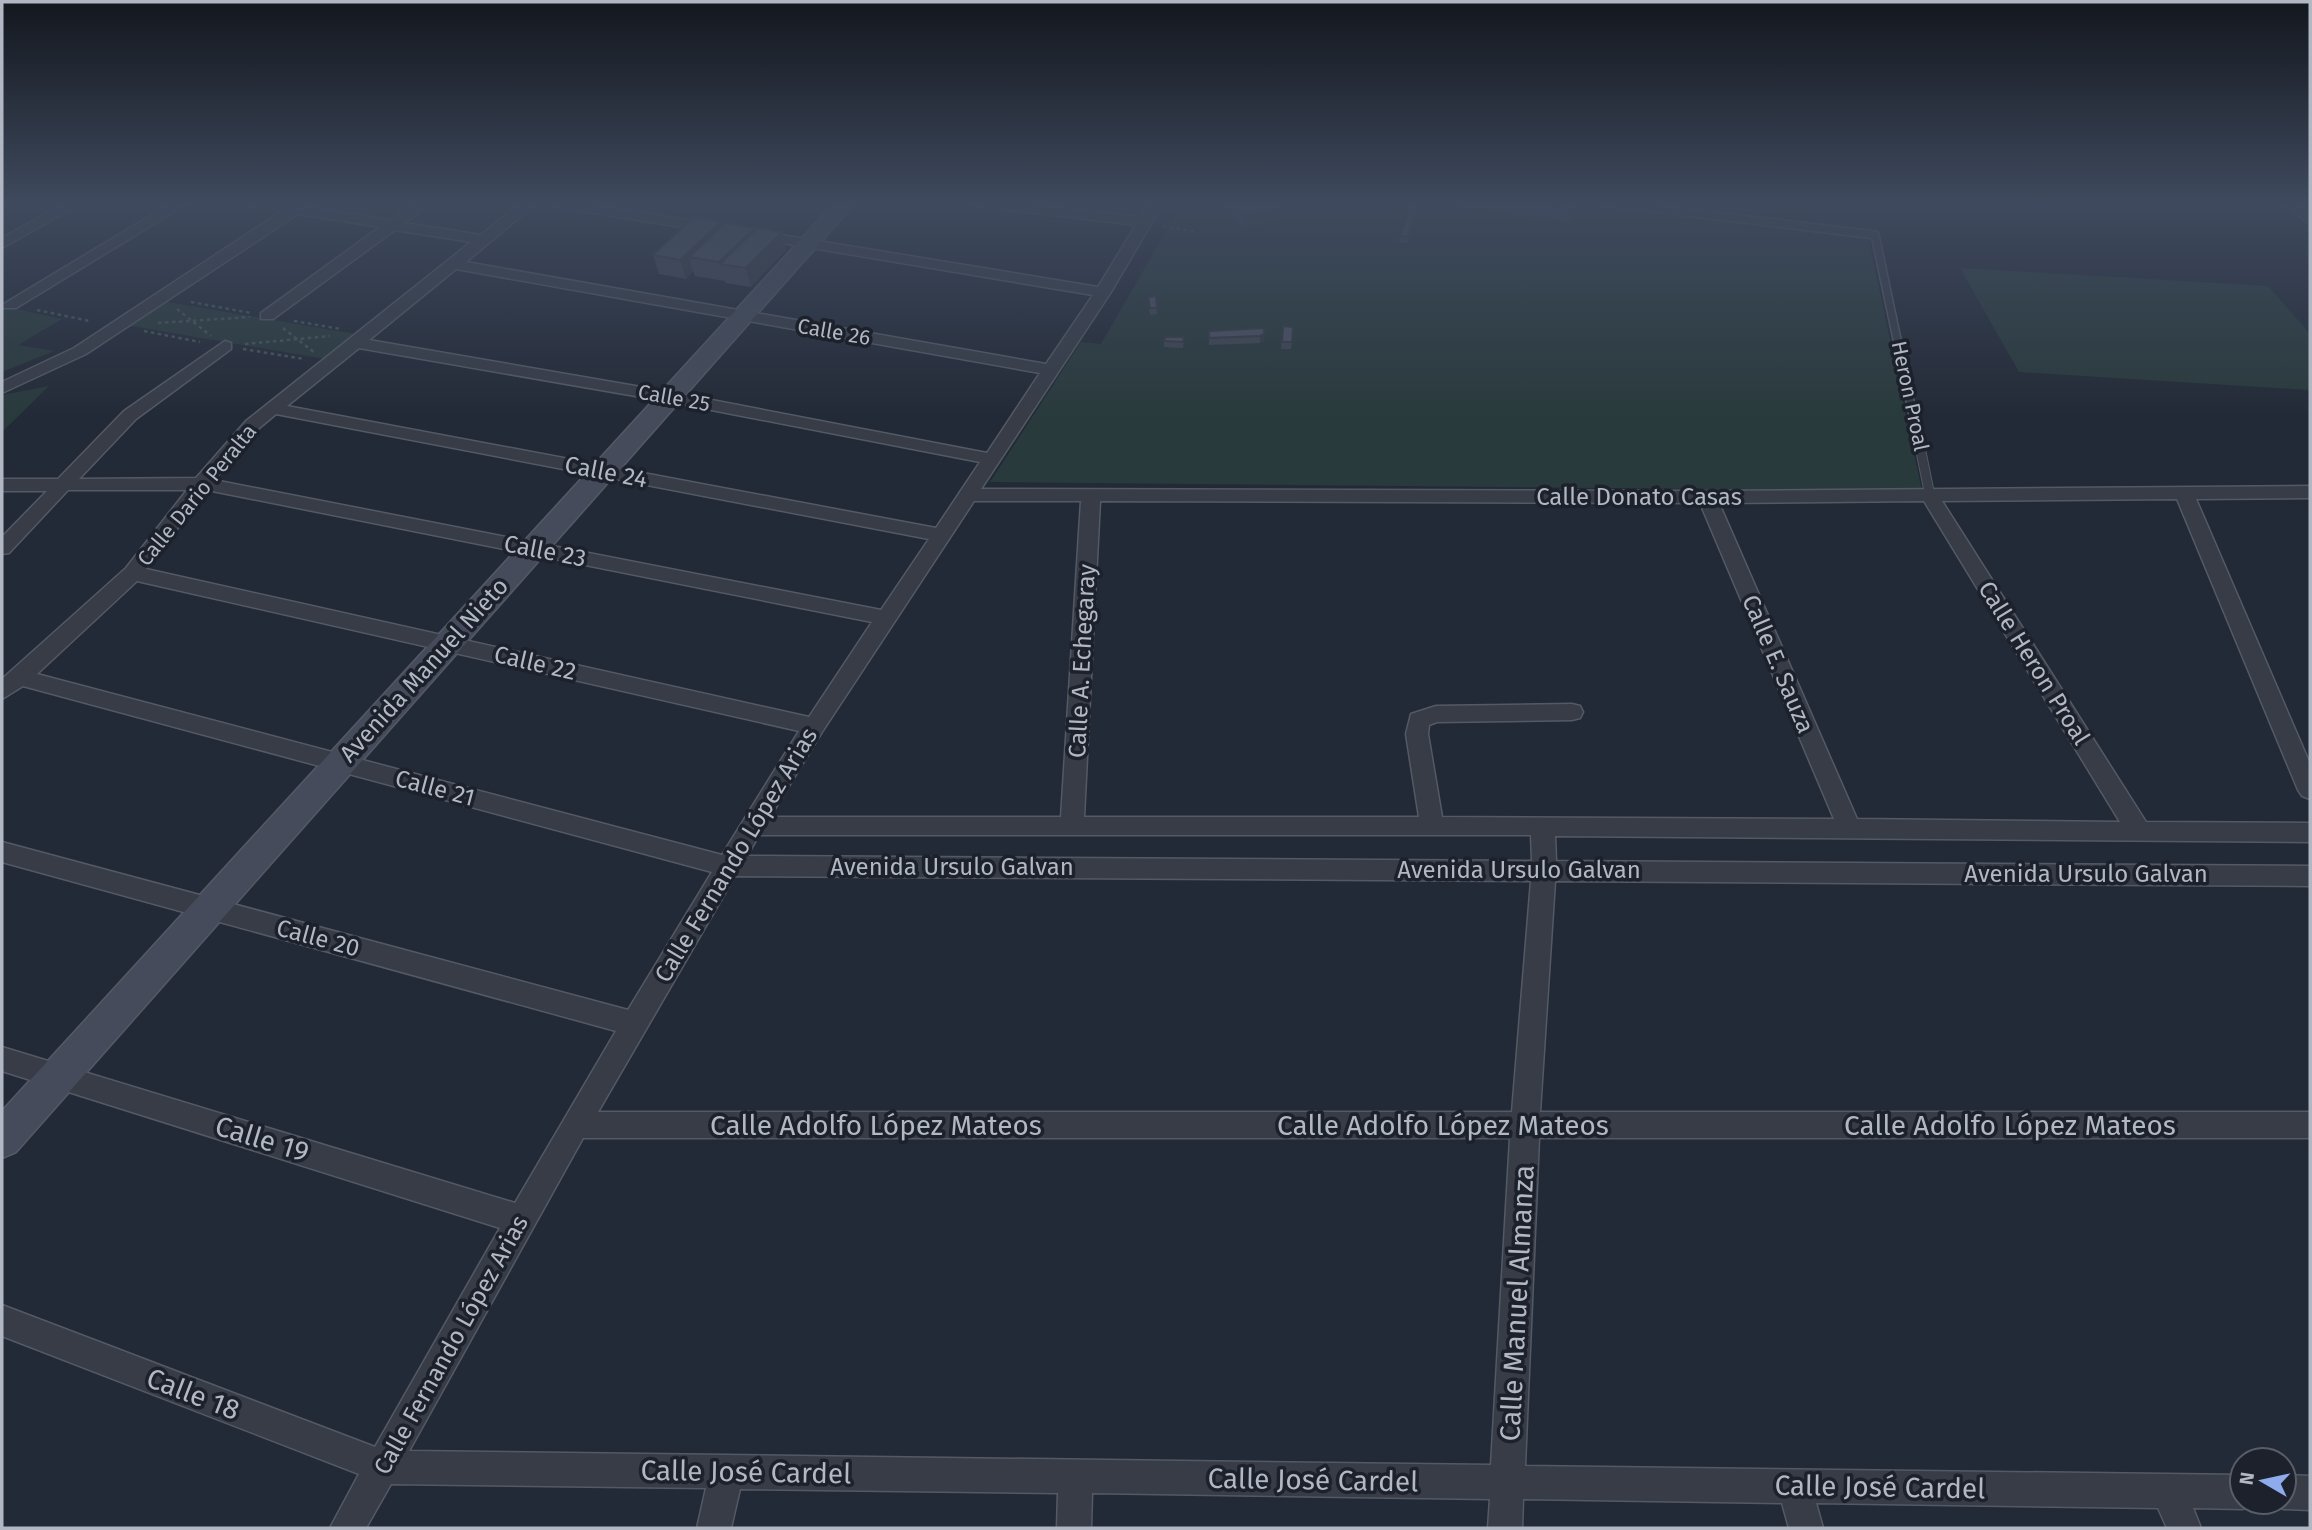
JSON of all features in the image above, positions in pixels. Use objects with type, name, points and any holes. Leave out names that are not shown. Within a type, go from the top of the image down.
[{"type":"street","points":[[9,305],[62,273]]},
{"type":"street","points":[[2,388],[80,351],[198,273]]},
{"type":"street","points":[[267,316],[326,273]]},
{"type":"street","name":"Calle Dario Peralta","points":[[11,684],[133,573],[224,455],[272,408],[441,273]]},
{"type":"street","name":"Calle 26","points":[[505,273],[1050,370]]},
{"type":"street","name":"Avenida Manuel Nieto","points":[[2,1139],[781,273]]},
{"type":"street","points":[[989,273],[1103,292]]},
{"type":"street","name":"Calle Fernando López Arias","points":[[347,1528],[384,1467],[575,1125],[752,826],[814,726],[1114,273]]},
{"type":"street","name":"Calle 25","points":[[360,337],[991,459]]},
{"type":"street","points":[[2,548],[130,415],[225,346]]},
{"type":"street","name":"Calle 24","points":[[272,408],[941,535]]},
{"type":"street","name":"Calle 23","points":[[2,485],[204,484],[886,618]]},
{"type":"street","points":[[2183,491],[2310,790]]},
{"type":"street","name":"Calle Donato Casas","points":[[968,495],[1707,497],[2310,492]]},
{"type":"street","name":"Calle Heron Proal","points":[[1930,496],[2138,830]]},
{"type":"street","name":"Calle A. Echegaray","points":[[1072,825],[1091,497]]},
{"type":"street","name":"Calle E. Sauza","points":[[1707,497],[1850,830]]},
{"type":"street","name":"Calle 22","points":[[133,573],[814,726]]},
{"type":"street","name":"Calle 21","points":[[11,684],[340,763],[729,866]]},
{"type":"street","points":[[1432,826],[1417,734],[1419,720],[1436,714],[1572,712]]},
{"type":"street","name":"Avenida Ursulo Galvan","points":[[752,826],[1543,826],[2310,833]]},
{"type":"street","name":"Calle Manuel Almanza","points":[[1505,1528],[1525,1125],[1544,870],[1543,826]]},
{"type":"street","name":"Calle 20","points":[[2,852],[635,1024]]},
{"type":"street","name":"Avenida Ursulo Galvan","points":[[729,866],[2310,876]]},
{"type":"street","name":"Calle 19","points":[[2,1059],[522,1220]]},
{"type":"street","name":"Calle Adolfo López Mateos","points":[[575,1125],[2310,1125]]},
{"type":"street","name":"Calle 18","points":[[2,1321],[384,1467]]},
{"type":"street","name":"Calle José Cardel","points":[[384,1467],[2228,1492]]},
{"type":"street","points":[[714,1528],[727,1472]]},
{"type":"street","points":[[1074,1528],[1076,1476]]},
{"type":"street","points":[[1794,1486],[1806,1528]]},
{"type":"street","points":[[2168,1491],[2184,1528]]},
{"type":"lane","name":"Heron Proal","points":[[1883,273],[1930,496]]},
{"type":"path","points":[[162,297],[225,346],[297,339],[360,337]]},
{"type":"path","points":[[9,305],[118,326],[267,316],[328,363]]},
{"type":"shaded area","points":[[1142,273],[1876,273],[1922,491],[990,482],[1081,342],[1101,344]]},
{"type":"shaded area","points":[[1963,273],[2052,273],[2268,286],[2310,334],[2310,390],[2019,372]]},
{"type":"shaded area","points":[[167,302],[356,334],[326,359],[131,326]]},
{"type":"shaded area","points":[[2,306],[62,319],[18,345],[54,351],[2,372]]},
{"type":"shaded area","points":[[49,386],[2,432],[2,395]]},
{"type":"building","points":[[1156,296],[1157,308],[1150,308],[1148,297]]},
{"type":"building","points":[[1283,326],[1293,327],[1292,342],[1282,342]]},
{"type":"building","points":[[1264,328],[1264,334],[1260,336],[1209,338],[1209,331]]},
{"type":"building","points":[[1165,337],[1184,337],[1183,342],[1164,341]]}]
